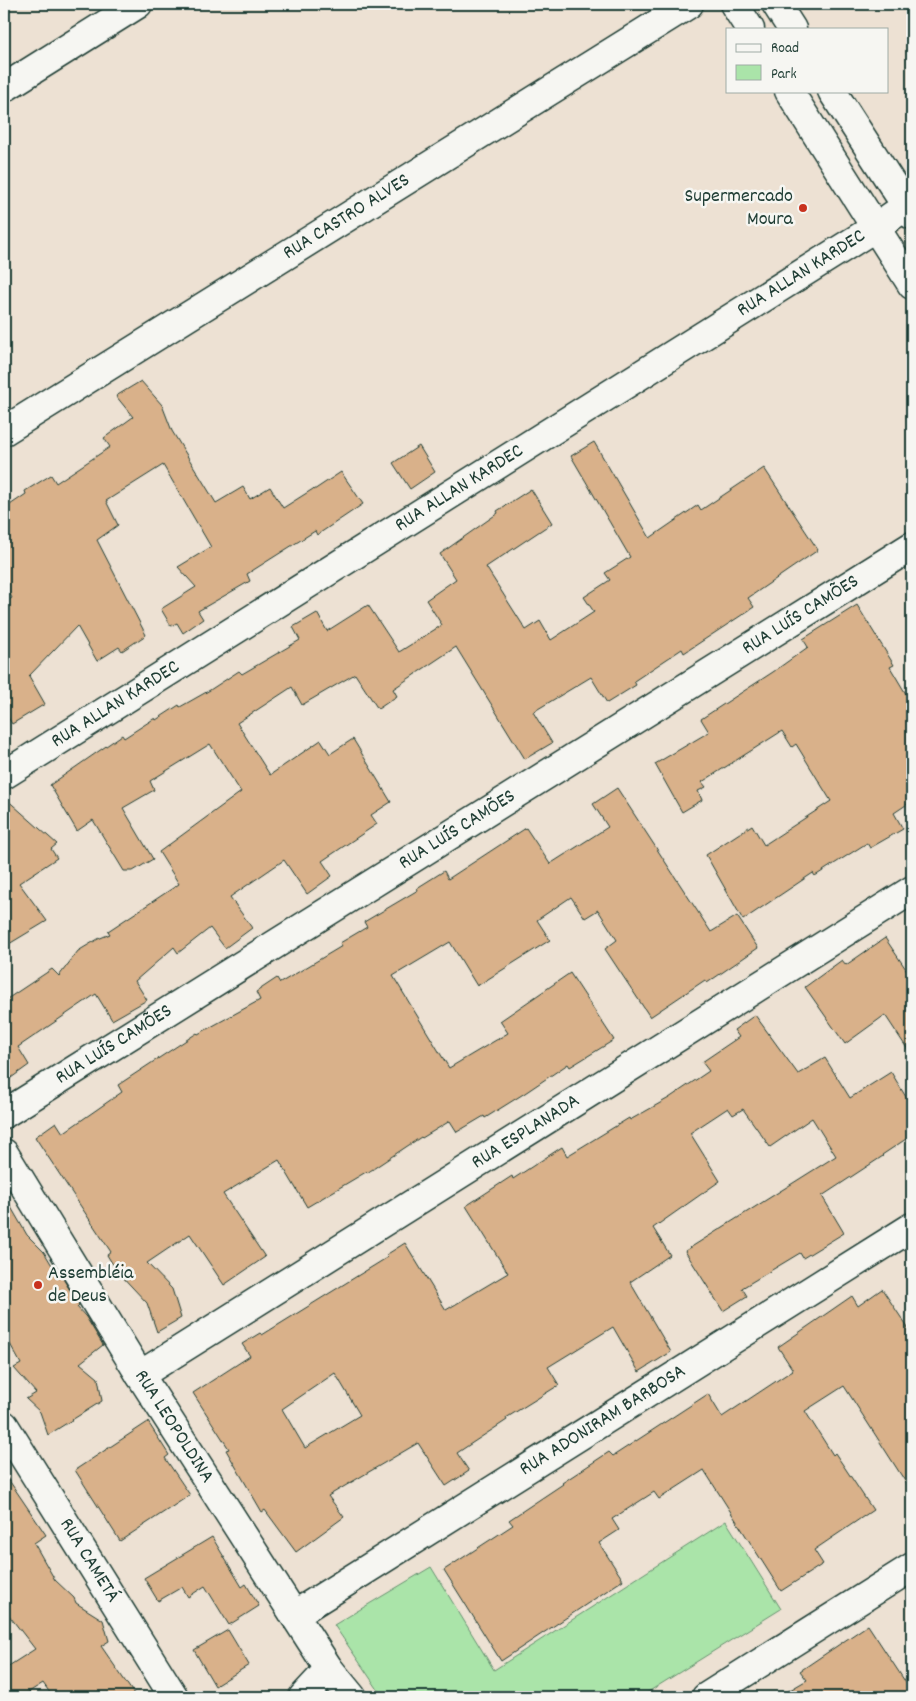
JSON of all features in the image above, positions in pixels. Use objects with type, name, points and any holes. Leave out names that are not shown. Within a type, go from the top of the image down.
[{"type":"street","points":[[4,88],[138,4]]},
{"type":"street","name":"RUA CASTRO ALVES","points":[[4,431],[689,4]]},
{"type":"street","points":[[734,4],[749,28]]},
{"type":"street","points":[[776,4],[791,28]]},
{"type":"street","points":[[790,92],[912,285]]},
{"type":"street","points":[[833,92],[910,207]]},
{"type":"street","name":"RUA ALLAN KARDEC","points":[[4,775],[910,207]]},
{"type":"street","name":"RUA LUÍS CAMÕES","points":[[4,1114],[912,546]]},
{"type":"street","name":"RUA ESPLANADA","points":[[140,1375],[912,890]]},
{"type":"street","name":"RUA LEOPOLDINA","points":[[4,1153],[140,1375],[329,1670],[352,1697]]},
{"type":"street","name":"RUA ADONIRAM BARBOSA","points":[[294,1615],[912,1227]]},
{"type":"street","name":"RUA CAMETÁ","points":[[4,1424],[174,1697]]},
{"type":"street","points":[[706,1697],[912,1567]]},
{"type":"street","points":[[303,1697],[329,1670]]},
{"type":"green space","points":[[726,1521],[781,1609],[640,1697],[383,1697],[334,1625],[431,1567],[494,1670]]},
{"type":"building","points":[[141,381],[162,405],[172,431],[216,503],[243,487],[250,499],[270,487],[283,508],[341,472],[363,504],[317,535],[315,531],[247,574],[250,581],[198,611],[203,619],[183,633],[177,623],[171,626],[161,609],[196,587],[178,567],[211,547],[163,465],[106,501],[118,525],[97,540],[146,635],[122,651],[119,647],[97,661],[77,626],[29,676],[45,704],[12,724],[4,711],[4,603],[12,598],[4,583],[4,509],[26,494],[25,491],[51,475],[56,483],[110,447],[104,438],[133,417],[116,396]]},
{"type":"building","points":[[594,442],[650,538],[698,505],[701,510],[764,468],[818,550],[748,598],[754,607],[684,653],[682,649],[634,681],[636,685],[607,703],[591,677],[533,712],[552,743],[525,759],[456,647],[393,689],[397,696],[378,709],[355,674],[302,705],[292,687],[237,723],[270,775],[321,740],[330,754],[353,739],[391,802],[371,815],[377,824],[322,861],[332,876],[307,894],[284,860],[230,897],[252,928],[225,948],[210,928],[178,953],[174,947],[135,981],[147,1000],[112,1020],[96,994],[18,1047],[29,1065],[4,1083],[4,1001],[52,969],[59,976],[78,951],[110,934],[108,931],[179,884],[159,852],[241,792],[210,744],[150,781],[154,790],[123,808],[153,859],[133,871],[124,871],[93,820],[77,831],[50,785],[122,735],[124,738],[155,718],[156,720],[179,705],[180,707],[210,690],[239,671],[242,674],[300,640],[293,627],[317,613],[327,631],[368,605],[399,652],[442,625],[426,600],[456,579],[440,554],[498,513],[497,511],[531,489],[552,523],[486,567],[526,630],[540,621],[551,640],[594,612],[584,597],[610,580],[605,573],[630,557],[571,456]]},
{"type":"building","points":[[419,446],[435,472],[410,489],[393,463]]},
{"type":"building","points":[[857,605],[894,665],[890,667],[912,704],[912,801],[894,813],[903,829],[870,848],[867,843],[815,876],[813,873],[743,920],[706,855],[752,825],[764,845],[831,801],[796,744],[792,747],[782,731],[702,782],[706,787],[698,791],[702,800],[682,812],[655,764],[709,732],[701,719],[808,647],[803,639]]},
{"type":"building","points":[[617,788],[711,932],[737,916],[758,948],[707,983],[705,980],[650,1017],[605,949],[617,940],[598,910],[585,918],[571,897],[537,920],[550,940],[477,986],[450,942],[393,976],[449,1068],[508,1033],[500,1021],[570,973],[614,1040],[570,1067],[568,1064],[485,1118],[484,1116],[457,1132],[450,1121],[421,1137],[367,1173],[307,1207],[279,1160],[223,1194],[265,1257],[224,1285],[190,1234],[147,1263],[172,1289],[181,1318],[157,1332],[147,1303],[117,1271],[107,1255],[111,1252],[35,1137],[56,1122],[63,1133],[122,1092],[118,1085],[197,1033],[260,1000],[256,992],[277,978],[280,983],[342,946],[340,943],[367,927],[364,922],[418,890],[417,888],[444,871],[448,879],[526,828],[550,864],[608,827],[593,804]]},
{"type":"building","points":[[4,797],[57,844],[51,849],[57,858],[19,883],[47,921],[4,947]]},
{"type":"building","points":[[885,938],[912,978],[912,1056],[885,1015],[845,1044],[805,987],[842,960],[846,965]]},
{"type":"building","points":[[755,1015],[798,1074],[825,1058],[850,1098],[891,1072],[912,1107],[912,1135],[822,1196],[844,1233],[803,1258],[800,1253],[742,1288],[747,1296],[723,1311],[685,1251],[836,1156],[812,1118],[770,1147],[743,1109],[733,1115],[728,1108],[690,1133],[720,1181],[653,1228],[670,1255],[630,1282],[671,1352],[639,1372],[613,1327],[548,1367],[559,1385],[506,1418],[507,1420],[457,1453],[469,1471],[446,1486],[418,1443],[328,1496],[344,1517],[296,1552],[265,1510],[262,1512],[226,1450],[229,1449],[193,1393],[250,1356],[242,1344],[260,1333],[262,1335],[388,1257],[386,1255],[405,1243],[446,1310],[508,1273],[466,1206],[512,1176],[513,1179],[562,1147],[567,1156],[629,1118],[630,1120],[669,1098],[709,1071],[702,1062],[739,1037],[734,1030]],"holes":[[[335,1373],[360,1415],[305,1448],[282,1409]]]},
{"type":"building","points":[[4,1195],[27,1235],[44,1252],[53,1267],[56,1267],[79,1305],[77,1307],[86,1317],[103,1345],[80,1363],[98,1378],[102,1401],[48,1435],[40,1412],[26,1399],[36,1393],[14,1368],[21,1364],[4,1333]]},
{"type":"building","points":[[882,1289],[912,1334],[912,1492],[844,1386],[805,1411],[833,1455],[835,1453],[873,1510],[814,1550],[823,1564],[781,1591],[704,1470],[659,1499],[654,1492],[612,1519],[619,1530],[599,1543],[623,1580],[501,1661],[444,1570],[513,1525],[509,1520],[562,1483],[609,1452],[613,1456],[708,1394],[722,1417],[793,1370],[778,1347],[852,1296],[858,1306]]},
{"type":"building","points":[[148,1422],[169,1455],[165,1458],[190,1495],[120,1541],[75,1470]]},
{"type":"building","points":[[4,1473],[46,1535],[34,1543],[55,1580],[74,1598],[76,1603],[103,1620],[109,1641],[101,1646],[136,1697],[53,1697],[43,1683],[21,1697],[4,1697],[4,1669],[35,1649],[4,1609]]},
{"type":"building","points":[[212,1537],[242,1587],[246,1584],[259,1606],[229,1625],[205,1586],[188,1597],[182,1587],[158,1601],[144,1578]]},
{"type":"building","points":[[868,1625],[912,1692],[912,1697],[778,1697],[807,1680],[800,1671]]},
{"type":"building","points":[[228,1630],[249,1665],[215,1686],[194,1650]]},
{"type":"place","name":"Supermercado Moura","points":[[803,208]]},
{"type":"place","name":"Assembléia de Deus","points":[[38,1285]]}]
